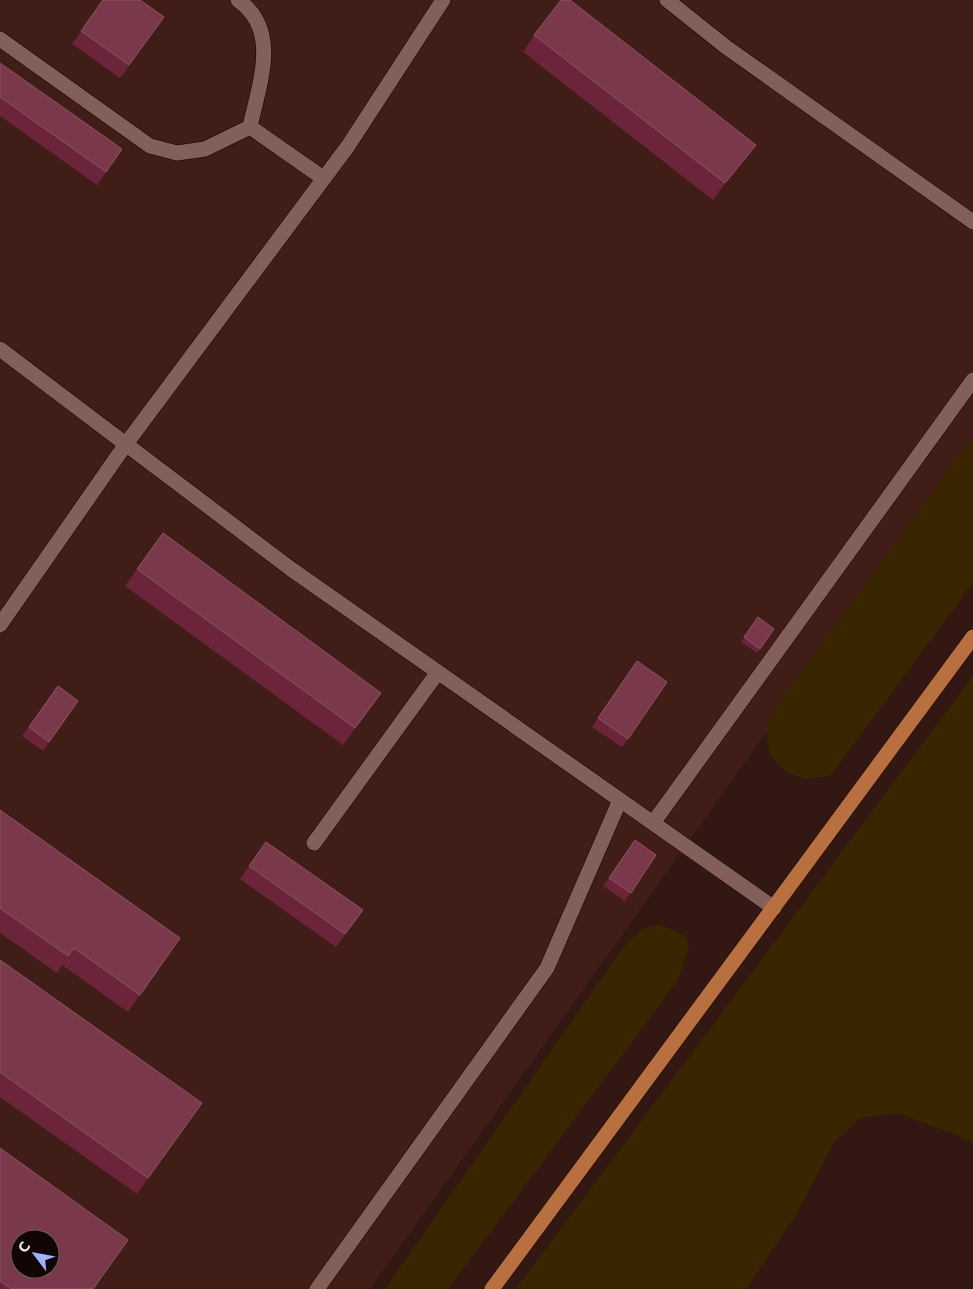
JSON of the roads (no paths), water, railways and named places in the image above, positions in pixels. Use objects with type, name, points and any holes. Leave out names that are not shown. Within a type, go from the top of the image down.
[{"type":"main road","points":[[492,1289],[973,637]]},
{"type":"lane","points":[[238,0],[246,6],[261,28],[266,51],[250,127]]},
{"type":"lane","points":[[0,625],[126,444],[348,146],[443,0]]},
{"type":"lane","points":[[667,0],[726,47],[973,222]]},
{"type":"lane","points":[[0,39],[150,146],[177,153],[205,149],[250,127]]},
{"type":"lane","points":[[250,127],[323,178]]},
{"type":"lane","points":[[0,348],[291,569],[774,908]]},
{"type":"lane","points":[[653,823],[973,380]]},
{"type":"lane","points":[[314,843],[438,672]]},
{"type":"lane","points":[[317,1289],[547,968],[620,800]]}]
